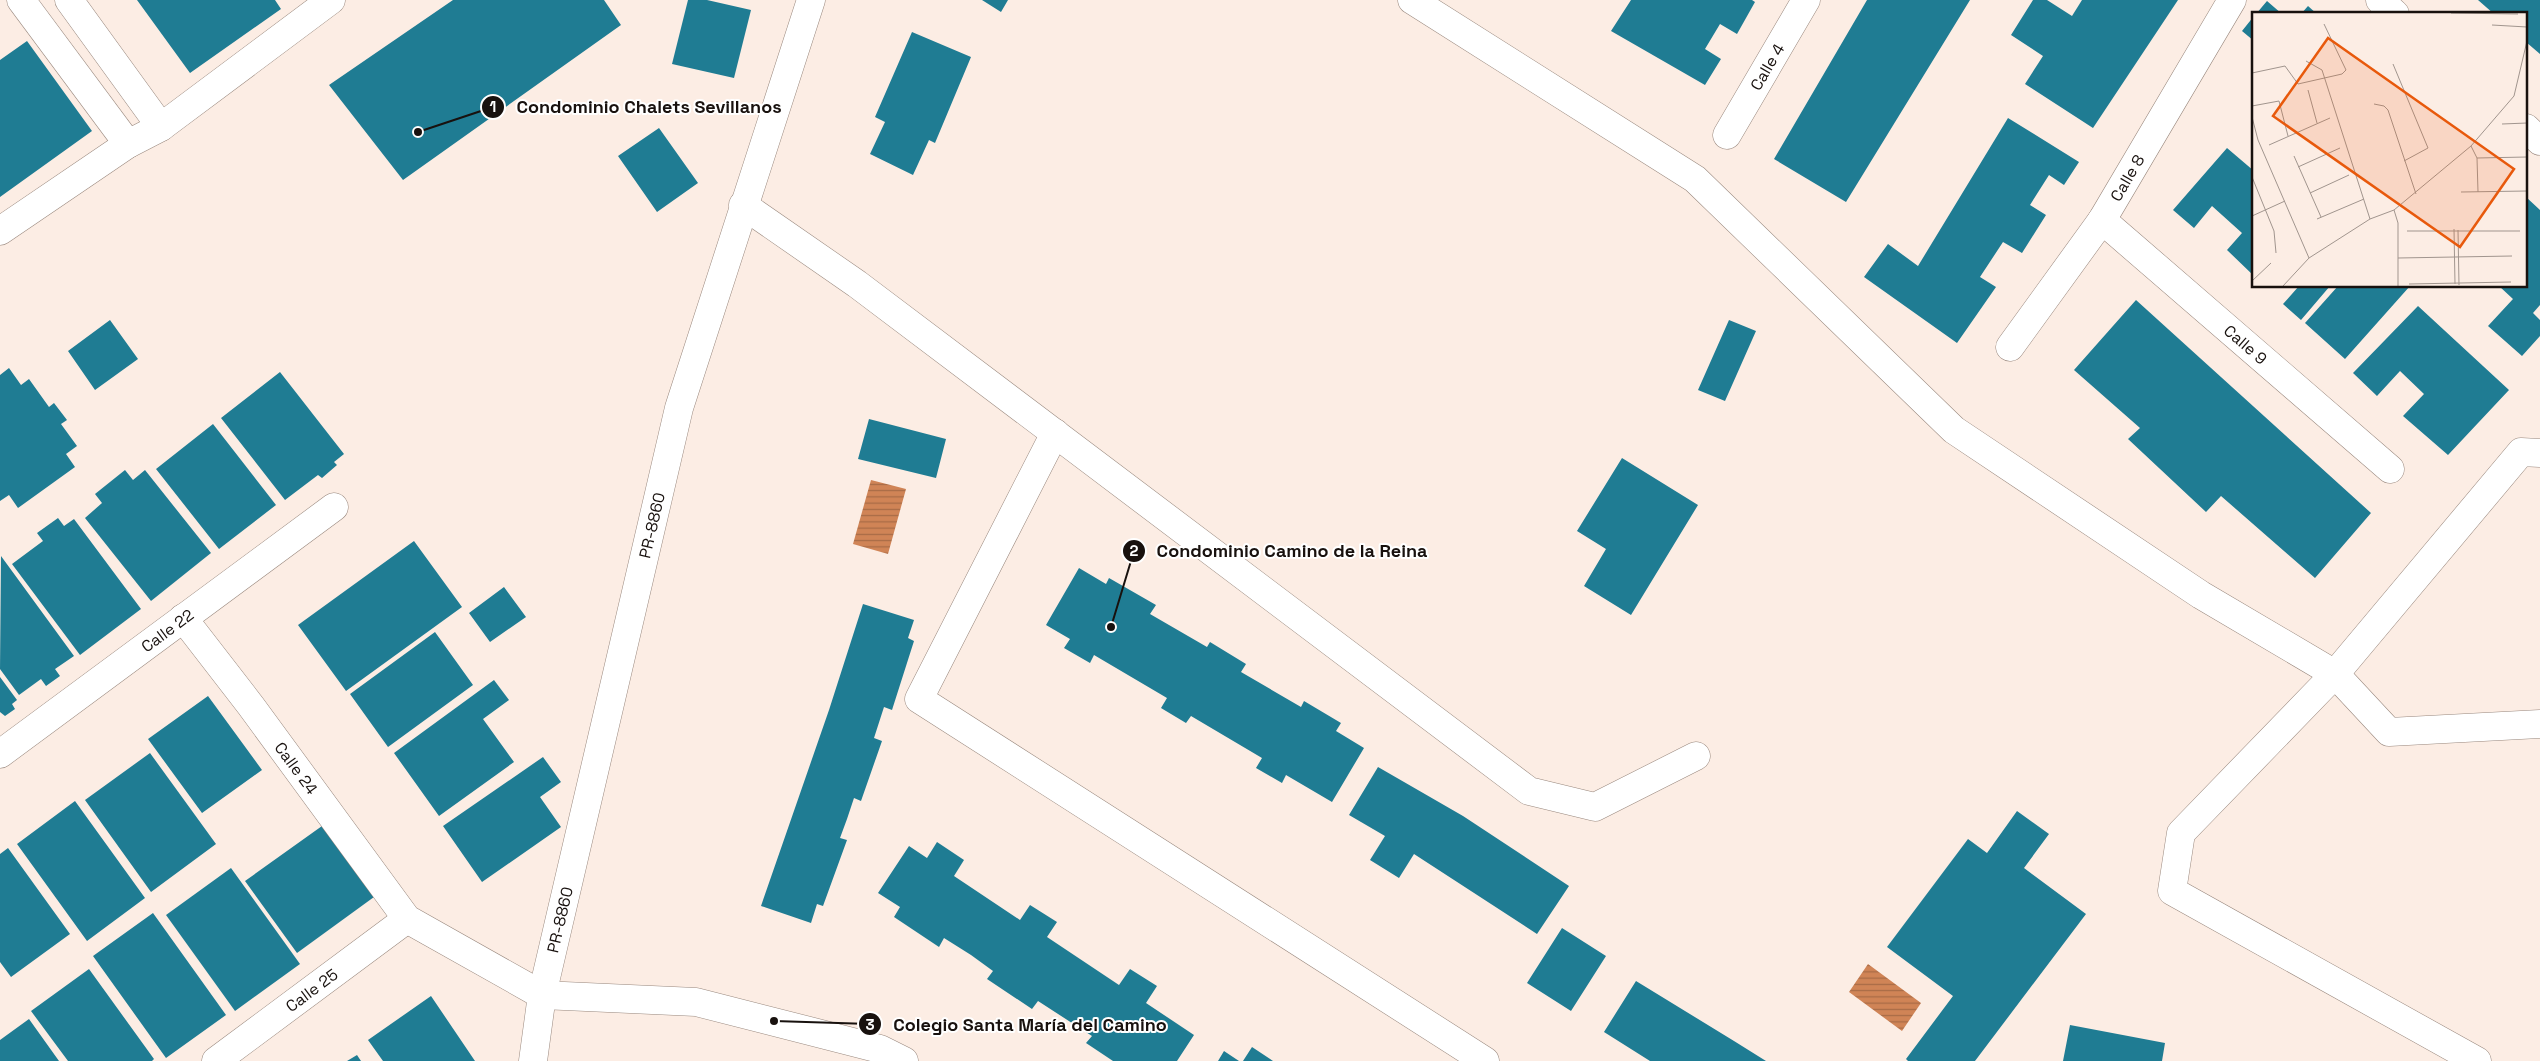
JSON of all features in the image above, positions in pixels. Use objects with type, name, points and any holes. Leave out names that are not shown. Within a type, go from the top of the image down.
[{"type":"street","points":[[21,0],[128,144]]},
{"type":"street","points":[[69,0],[160,127]]},
{"type":"street","points":[[0,230],[128,144],[160,127],[330,0]]},
{"type":"street","name":"PR-8860","points":[[533,1061],[542,996],[679,408],[743,205],[811,0]]},
{"type":"street","points":[[1412,0],[1695,179],[1954,430],[2223,609],[2335,674],[2389,732],[2540,724]]},
{"type":"street","name":"Calle 4","points":[[1727,135],[1806,0]]},
{"type":"street","name":"Calle 8","points":[[2010,347],[2102,220],[2232,0]]},
{"type":"street","points":[[2380,0],[2393,12]]},
{"type":"street","points":[[2528,130],[2540,140]]},
{"type":"street","points":[[743,205],[857,284],[1529,790],[1595,807],[1696,756]]},
{"type":"street","name":"Calle 9","points":[[2102,220],[2390,468]]},
{"type":"street","points":[[1055,433],[920,699],[1485,1061]]},
{"type":"street","points":[[2477,1061],[2172,892],[2180,833],[2335,674],[2521,452],[2540,453]]},
{"type":"street","name":"Calle 22","points":[[0,754],[334,507]]},
{"type":"street","name":"Calle 24","points":[[183,618],[251,706],[407,919]]},
{"type":"street","points":[[407,919],[542,996],[696,1002],[880,1049],[904,1061]]},
{"type":"street","name":"Calle 25","points":[[216,1061],[407,919]]},
{"type":"shaded area","points":[[871,480],[906,489],[888,554],[853,544]]},
{"type":"shaded area","points":[[1868,964],[1921,1003],[1902,1031],[1849,992]]},
{"type":"building","points":[[137,0],[275,0],[281,9],[190,73]]},
{"type":"building","points":[[453,0],[604,0],[621,25],[403,180],[329,85]]},
{"type":"building","points":[[688,0],[707,0],[751,10],[734,78],[672,64]]},
{"type":"building","points":[[982,0],[1008,0],[1001,12]]},
{"type":"building","points":[[1631,0],[1752,0],[1755,2],[1737,34],[1720,24],[1705,49],[1721,59],[1705,85],[1611,31]]},
{"type":"building","points":[[1867,0],[1970,0],[1846,202],[1774,159]]},
{"type":"building","points":[[2033,0],[2047,0],[2072,16],[2082,0],[2178,0],[2093,128],[2025,84],[2043,56],[2011,35]]},
{"type":"building","points":[[2478,0],[2540,0],[2540,54],[2528,44],[2528,12],[2492,12]]},
{"type":"building","points":[[2267,1],[2280,12],[2258,12]]},
{"type":"building","points":[[2308,6],[2315,12],[2303,12]]},
{"type":"building","points":[[2252,18],[2252,39],[2242,31]]},
{"type":"building","points":[[912,32],[971,57],[935,143],[929,140],[913,175],[870,154],[885,122],[875,117]]},
{"type":"building","points":[[27,41],[92,131],[0,197],[0,60]]},
{"type":"building","points":[[2008,118],[2079,162],[2064,185],[2049,175],[2030,205],[2046,215],[2022,253],[2003,242],[1980,277],[1996,287],[1957,343],[1864,277],[1888,244],[1918,266]]},
{"type":"building","points":[[659,128],[698,183],[657,212],[618,156]]},
{"type":"building","points":[[2227,148],[2252,169],[2252,274],[2227,250],[2242,233],[2212,206],[2194,228],[2173,210]]},
{"type":"building","points":[[2528,199],[2540,210],[2540,305],[2533,313],[2540,320],[2540,336],[2522,356],[2488,326],[2513,299],[2501,288],[2528,288]]},
{"type":"building","points":[[2297,288],[2328,288],[2301,320],[2283,304]]},
{"type":"building","points":[[2336,288],[2408,288],[2345,359],[2305,323]]},
{"type":"building","points":[[2136,300],[2371,513],[2315,578],[2221,496],[2206,512],[2128,439],[2140,428],[2074,370]]},
{"type":"building","points":[[2418,306],[2509,390],[2448,455],[2403,416],[2424,394],[2400,371],[2377,396],[2353,373]]},
{"type":"building","points":[[110,320],[138,359],[95,390],[68,351]]},
{"type":"building","points":[[1729,320],[1756,331],[1725,401],[1698,390]]},
{"type":"building","points":[[9,368],[21,385],[29,379],[49,407],[54,403],[67,420],[61,424],[77,446],[66,454],[75,467],[18,508],[9,495],[0,501],[0,375]]},
{"type":"building","points":[[280,372],[344,454],[334,462],[337,465],[322,478],[318,475],[285,500],[221,418]]},
{"type":"building","points":[[869,419],[946,439],[936,478],[858,459]]},
{"type":"building","points":[[213,424],[276,505],[219,549],[156,469]]},
{"type":"building","points":[[1622,458],[1698,505],[1631,615],[1584,586],[1606,549],[1577,531]]},
{"type":"building","points":[[125,470],[133,480],[145,470],[211,553],[151,601],[85,518],[102,503],[95,494]]},
{"type":"building","points":[[58,518],[64,526],[74,519],[141,609],[80,655],[12,564],[43,541],[37,533]]},
{"type":"building","points":[[414,541],[462,607],[346,691],[298,625]]},
{"type":"building","points":[[1,556],[74,656],[55,669],[60,676],[46,686],[41,679],[19,695],[0,669]]},
{"type":"building","points":[[1079,568],[1106,584],[1109,578],[1156,605],[1150,614],[1207,647],[1210,642],[1246,664],[1241,672],[1301,707],[1304,701],[1341,723],[1336,731],[1364,748],[1332,802],[1286,775],[1282,783],[1256,768],[1262,758],[1191,716],[1186,723],[1161,708],[1167,698],[1094,655],[1090,663],[1064,648],[1070,639],[1046,625]]},
{"type":"building","points":[[504,587],[526,617],[490,642],[469,613]]},
{"type":"building","points":[[863,604],[914,620],[908,638],[914,641],[892,710],[884,707],[874,738],[882,741],[861,801],[854,798],[840,838],[847,840],[823,906],[817,904],[811,923],[761,906],[829,710]]},
{"type":"building","points":[[435,632],[473,685],[388,747],[350,694]]},
{"type":"building","points":[[0,677],[17,700],[12,704],[15,709],[5,716],[0,712]]},
{"type":"building","points":[[494,680],[509,700],[483,719],[514,762],[439,816],[394,753]]},
{"type":"building","points":[[208,696],[262,770],[202,813],[148,739]]},
{"type":"building","points":[[150,753],[216,844],[151,892],[85,800]]},
{"type":"building","points":[[543,757],[561,782],[540,797],[561,827],[482,882],[443,826]]},
{"type":"building","points":[[1378,767],[1463,816],[1569,886],[1537,934],[1414,854],[1399,878],[1370,860],[1385,836],[1349,815]]},
{"type":"building","points":[[75,801],[145,898],[87,941],[17,844]]},
{"type":"building","points":[[2017,811],[2049,834],[2024,868],[2086,914],[1975,1061],[1908,1061],[1906,1059],[1953,996],[1887,947],[1968,839],[1987,853]]},
{"type":"building","points":[[322,826],[374,897],[297,953],[245,881]]},
{"type":"building","points":[[937,842],[964,860],[954,876],[1020,920],[1030,905],[1057,922],[1047,937],[1119,985],[1130,969],[1157,986],[1146,1003],[1194,1035],[1177,1061],[1113,1061],[1086,1043],[1092,1036],[1038,1001],[1032,1009],[987,979],[993,971],[971,955],[944,938],[939,947],[894,917],[900,907],[878,893],[909,846],[927,858]]},
{"type":"building","points":[[8,848],[70,934],[11,977],[0,962],[0,854]]},
{"type":"building","points":[[231,868],[300,964],[235,1011],[166,915]]},
{"type":"building","points":[[153,913],[226,1015],[166,1058],[93,956]]},
{"type":"building","points":[[1562,928],[1606,956],[1571,1011],[1527,983]]},
{"type":"building","points":[[89,969],[154,1059],[152,1061],[68,1061],[31,1011]]},
{"type":"building","points":[[1636,981],[1766,1061],[1650,1061],[1604,1032]]},
{"type":"building","points":[[431,996],[475,1061],[383,1061],[368,1040]]},
{"type":"building","points":[[29,1019],[59,1061],[0,1061],[0,1040]]},
{"type":"building","points":[[2070,1025],[2165,1043],[2162,1061],[2063,1061]]},
{"type":"building","points":[[1252,1047],[1273,1061],[1243,1061]]},
{"type":"building","points":[[1224,1051],[1239,1061],[1218,1061]]},
{"type":"building","points":[[357,1055],[361,1061],[347,1061]]},
{"type":"place","name":"Condominio Chalets Sevillanos","points":[[418,132]]},
{"type":"place","name":"Condominio Camino de la Reina","points":[[1111,627]]},
{"type":"place","name":"Colegio Santa María del Camino","points":[[774,1021]]}]
